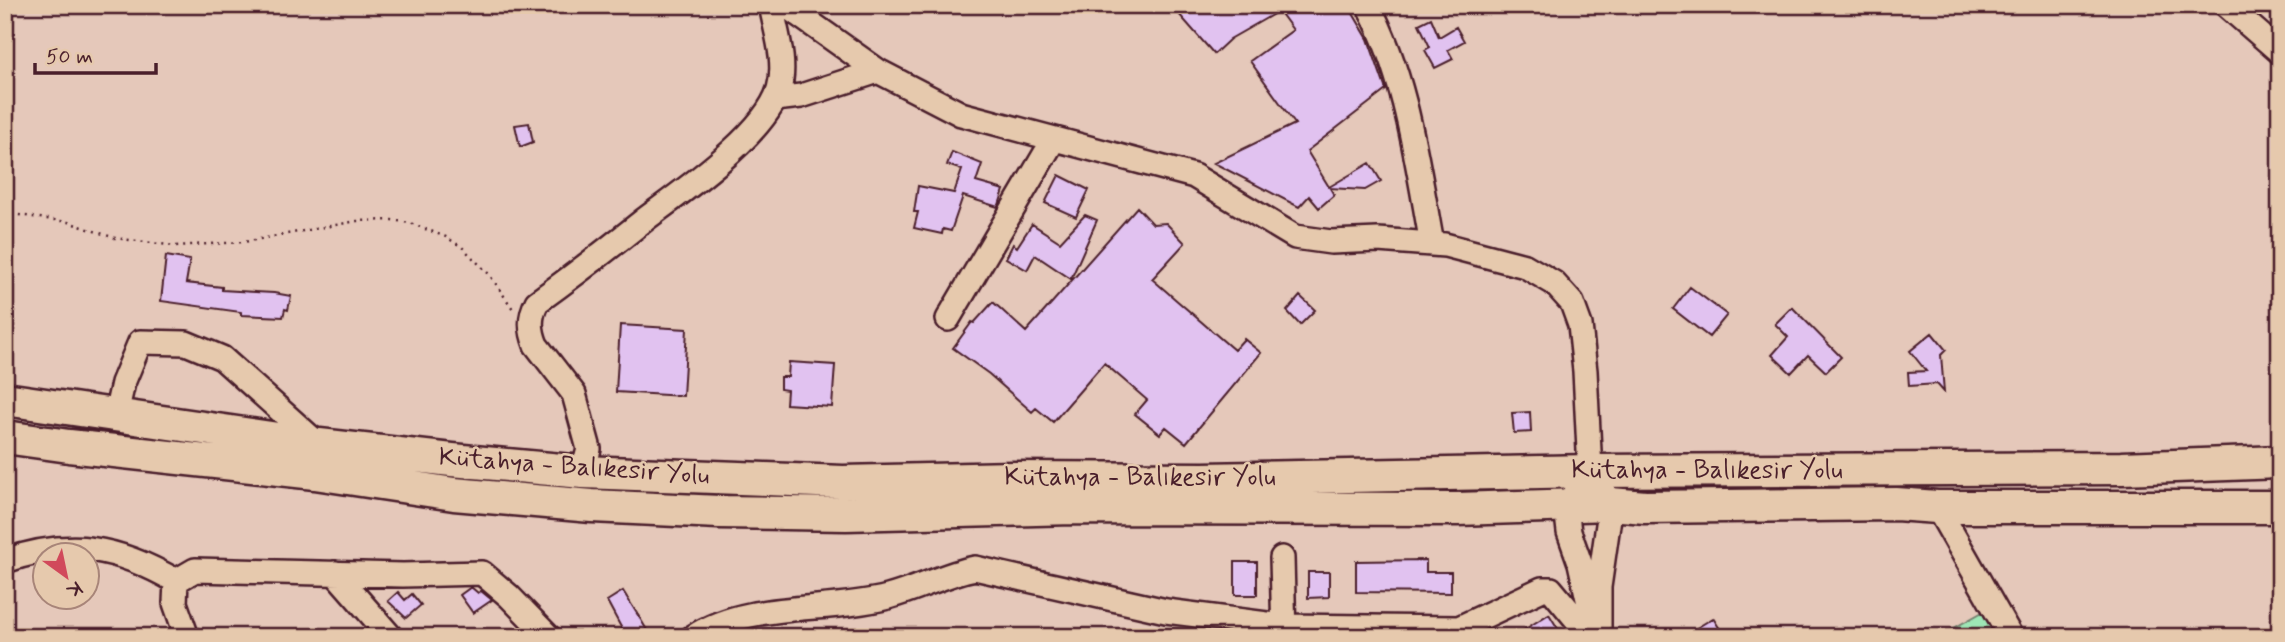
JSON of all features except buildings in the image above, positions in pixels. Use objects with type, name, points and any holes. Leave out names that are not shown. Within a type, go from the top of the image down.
[{"type":"highway","name":"Kütahya - Balıkesir Yolu","points":[[5,399],[319,445],[583,472],[843,482],[1013,478],[1204,479],[1590,471],[2122,468],[2280,462]]},
{"type":"highway","name":"Kütahya - Balıkesir Yolu","points":[[5,437],[315,474],[454,494],[592,506],[719,512],[846,514],[1073,509],[1457,509],[1611,504],[1645,507],[1896,504],[1937,507],[2280,508]]},
{"type":"street","points":[[583,472],[589,449],[574,394],[536,345],[531,327],[531,317],[537,302],[589,265],[716,165],[761,119],[775,99],[782,78],[771,5]]},
{"type":"street","points":[[785,5],[878,71],[961,114],[1194,176],[1295,237],[1331,242],[1378,240],[1445,245],[1525,265],[1554,283],[1572,303],[1580,325],[1590,471],[1611,504],[1599,587],[1598,637]]},
{"type":"street","points":[[1368,5],[1383,33],[1403,90],[1433,244]]},
{"type":"street","points":[[2226,5],[2280,52]]},
{"type":"street","points":[[775,99],[801,96],[878,71]]},
{"type":"street","points":[[948,319],[1054,139]]},
{"type":"street","points":[[116,414],[123,383],[140,342],[186,342],[222,358],[319,445]]},
{"type":"street","points":[[1590,471],[1566,506],[1569,532],[1580,563],[1598,637]]},
{"type":"street","points":[[1937,507],[2011,637]]},
{"type":"street","points":[[5,561],[48,548],[85,549],[135,560],[176,581]]},
{"type":"street","points":[[1282,558],[1283,631]]},
{"type":"street","points":[[693,637],[704,630],[736,619],[887,597],[920,587],[954,572],[975,568],[1167,611],[1283,631],[1459,628],[1542,589],[1551,589],[1591,637]]},
{"type":"street","points":[[176,581],[195,570],[482,573],[549,637]]},
{"type":"street","points":[[335,573],[391,637]]},
{"type":"street","points":[[176,581],[175,603],[187,637]]},
{"type":"path","points":[[5,213],[68,222],[115,239],[175,246],[244,242],[357,221],[392,220],[410,223],[437,233],[462,247],[489,274],[512,307],[531,317]]},
{"type":"green space","points":[[1986,610],[2001,637],[1938,637]]}]
